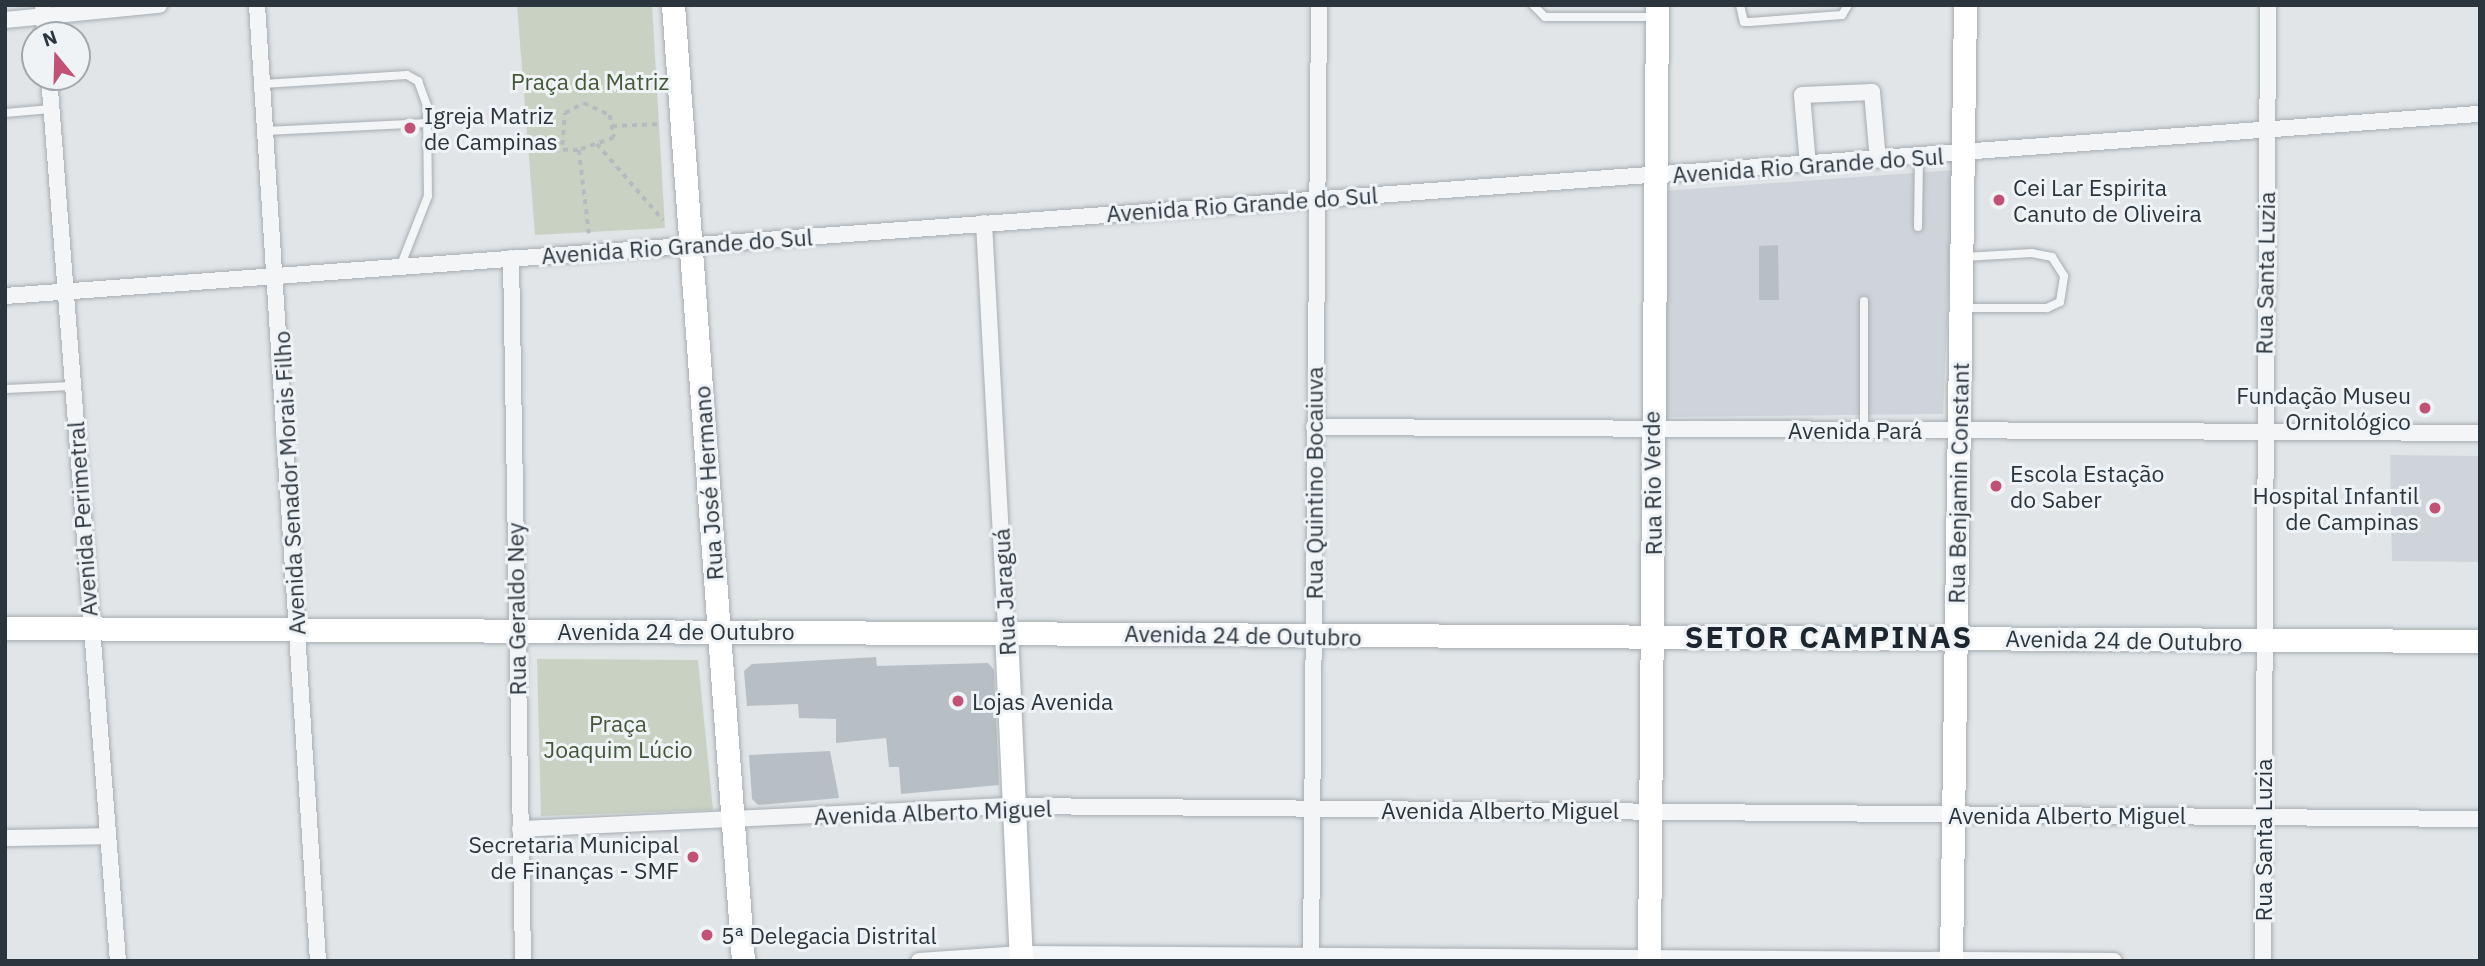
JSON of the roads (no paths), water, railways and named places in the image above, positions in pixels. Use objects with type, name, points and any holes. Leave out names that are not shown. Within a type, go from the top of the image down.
[{"type":"street","points":[[5,20],[43,11],[159,5]]},
{"type":"street","name":"Avenida Senador Morais Filho","points":[[257,5],[277,277],[318,961]]},
{"type":"street","name":"Rua José Hermano","points":[[673,5],[743,961]]},
{"type":"street","name":"Rua Quintino Bocaiuva","points":[[1311,958],[1319,5]]},
{"type":"street","name":"Rua Benjamin Constant","points":[[1951,960],[1958,430],[1965,155],[1965,5]]},
{"type":"street","name":"Rua Santa Luzia","points":[[2263,961],[2266,642],[2263,432],[2268,5]]},
{"type":"street","name":"Rua Rio Verde","points":[[1649,959],[1655,638],[1651,429],[1657,11]]},
{"type":"street","name":"Avenida Perimetral","points":[[50,91],[89,629],[118,961]]},
{"type":"street","points":[[1808,165],[1802,95],[1872,92],[1878,160]]},
{"type":"street","name":"Avenida Rio Grande do Sul","points":[[5,296],[1316,199],[1965,155],[2268,127],[2480,114]]},
{"type":"street","name":"Rua Jaraguá","points":[[984,223],[1021,957]]},
{"type":"street","name":"Rua Geraldo Ney","points":[[511,258],[523,961]]},
{"type":"street","name":"Avenida Pará","points":[[1314,427],[2480,433]]},
{"type":"street","name":"Avenida 24 de Outubro","points":[[5,628],[1655,638],[1956,637],[2266,642],[2480,640]]},
{"type":"street","name":"Avenida Alberto Miguel","points":[[520,829],[1014,806],[2480,819]]},
{"type":"street","points":[[5,838],[107,836]]},
{"type":"street","points":[[919,961],[1021,957],[2115,961]]},
{"type":"lane","points":[[1533,5],[1545,17],[1657,11]]},
{"type":"lane","points":[[1740,5],[1744,22],[1842,15],[1848,5]]},
{"type":"lane","points":[[263,84],[407,75],[418,81],[428,123],[428,196],[400,267]]},
{"type":"lane","points":[[5,113],[51,109]]},
{"type":"lane","points":[[266,131],[428,123]]},
{"type":"lane","points":[[1918,227],[1919,158]]},
{"type":"lane","points":[[1961,308],[2047,307],[2060,302],[2064,276],[2052,257],[2032,253],[1962,258]]},
{"type":"lane","points":[[1864,301],[1864,429]]},
{"type":"lane","points":[[5,389],[73,386]]},
{"type":"place","name":"Igreja Matriz de Campinas","points":[[410,128]]},
{"type":"place","name":"Cei Lar Espirita Canuto de Oliveira","points":[[1999,200]]},
{"type":"place","name":"Fundação Museu Ornitológico","points":[[2425,408]]},
{"type":"place","name":"Escola Estação do Saber","points":[[1996,486]]},
{"type":"place","name":"Hospital Infantil de Campinas","points":[[2435,508]]},
{"type":"place","name":"Lojas Avenida","points":[[958,701]]},
{"type":"place","name":"Secretaria Municipal de Finanças - SMF","points":[[693,857]]},
{"type":"place","name":"5ª Delegacia Distrital","points":[[707,935]]},
{"type":"district","name":"SETOR CAMPINAS","points":[[1829,637]]},
{"type":"park label","name":"Praça da Matriz","points":[[590,81]]},
{"type":"park label","name":"Praça Joaquim Lúcio","points":[[618,736]]}]
